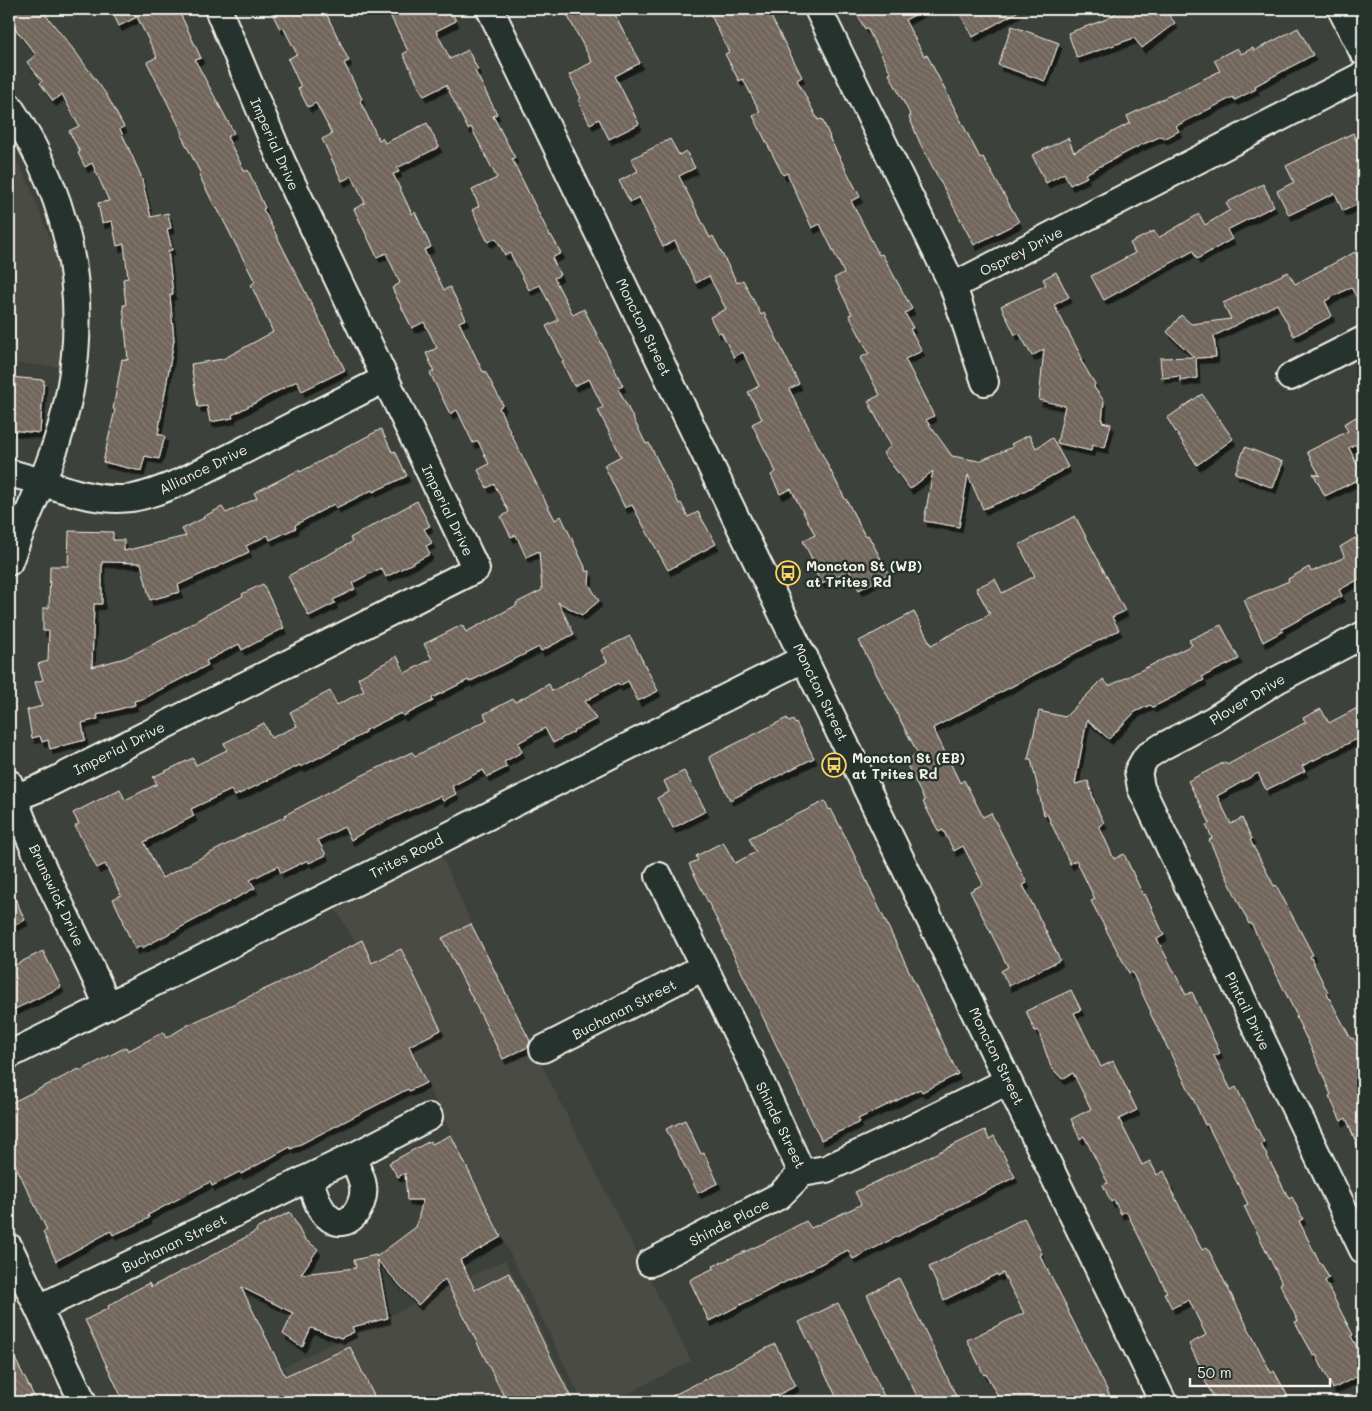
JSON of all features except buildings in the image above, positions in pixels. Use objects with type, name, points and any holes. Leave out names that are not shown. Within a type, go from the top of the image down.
[{"type":"street","name":"Imperial Drive","points":[[11,790],[42,787],[476,569],[282,162],[218,9]]},
{"type":"street","name":"Moncton Street","points":[[490,9],[1163,1402]]},
{"type":"street","points":[[818,9],[953,286],[985,382]]},
{"type":"street","points":[[1341,9],[1363,52]]},
{"type":"street","name":"Osprey Drive","points":[[953,286],[1363,76]]},
{"type":"street","points":[[9,106],[42,164],[54,194],[65,225],[77,293],[76,346],[66,410],[49,463],[19,532],[9,562]]},
{"type":"street","points":[[1290,377],[1363,340]]},
{"type":"street","name":"Alliance Drive","points":[[9,473],[70,491],[111,499],[132,498],[155,493],[183,481],[385,379]]},
{"type":"street","name":"Plover Drive","points":[[1138,771],[1146,757],[1163,746],[1221,716],[1277,680],[1363,635]]},
{"type":"street","name":"Trites Road","points":[[9,1055],[805,658]]},
{"type":"street","name":"Pintail Drive","points":[[1138,771],[1141,788],[1363,1250]]},
{"type":"street","name":"Brunswick Drive","points":[[11,790],[49,881],[108,1006]]},
{"type":"street","name":"Shinde Street","points":[[659,876],[760,1081],[802,1173],[826,1169],[1008,1081]]},
{"type":"street","name":"Buchanan Street","points":[[543,1049],[704,968]]},
{"type":"street","name":"Buchanan Street","points":[[39,1308],[352,1158],[429,1117]]},
{"type":"street","points":[[308,1178],[318,1205],[328,1217],[336,1222],[344,1222],[359,1211],[363,1198],[364,1186],[352,1158]]},
{"type":"street","name":"Shinde Place","points":[[650,1263],[779,1196],[802,1173]]},
{"type":"street","points":[[9,1247],[83,1402]]},
{"type":"shaded area","points":[[9,144],[31,189],[60,266],[64,310],[61,367],[9,363]]},
{"type":"shaded area","points":[[442,856],[477,937],[691,1361],[611,1402],[583,1402],[367,962],[336,909]]},
{"type":"shaded area","points":[[505,1260],[576,1402],[301,1402],[284,1367]]},
{"type":"place","name":"Moncton St (WB) at Trites Rd","points":[[788,573]]},
{"type":"place","name":"Moncton St (EB) at Trites Rd","points":[[834,765]]}]
